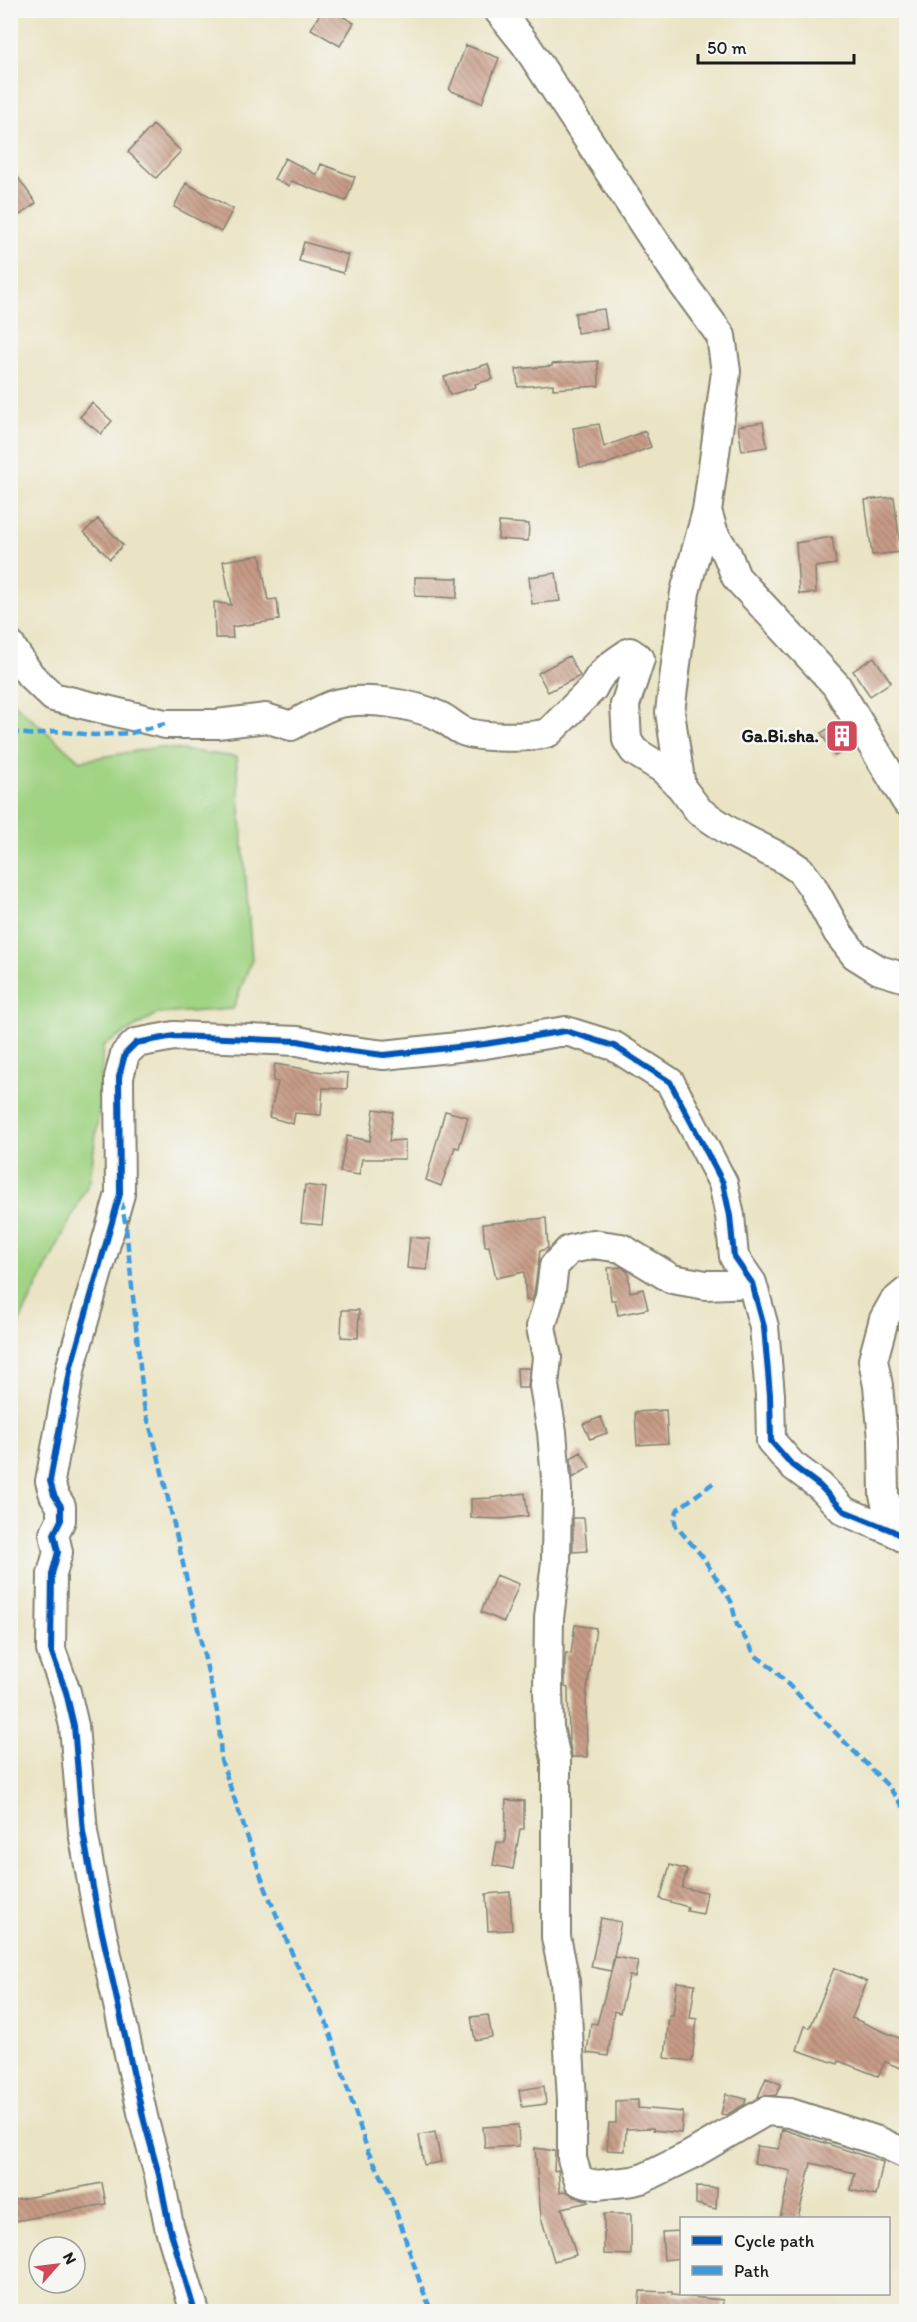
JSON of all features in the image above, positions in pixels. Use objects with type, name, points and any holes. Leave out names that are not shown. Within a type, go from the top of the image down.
[{"type":"street","points":[[498,10],[526,45],[683,284],[721,336],[726,372],[707,511],[685,592],[670,712],[681,787]]},
{"type":"street","points":[[707,511],[714,534],[727,554],[736,577],[836,686],[906,801]]},
{"type":"street","points":[[10,645],[30,675],[53,697],[165,724],[217,724],[266,718],[291,726],[338,704],[366,701],[395,703],[439,716],[462,731],[473,734],[515,737],[541,735],[549,732],[594,688],[597,679],[614,662],[630,652],[640,659],[625,705],[627,740],[634,751],[663,769],[681,787],[699,811],[732,833],[784,859],[800,870],[812,886],[838,933],[855,955],[879,970],[906,978]]},
{"type":"street","points":[[195,2312],[169,2226],[98,1915],[83,1832],[74,1726],[66,1692],[51,1650],[52,1574],[58,1552],[54,1534],[61,1520],[62,1506],[54,1495],[50,1481],[71,1366],[120,1194],[119,1077],[125,1054],[136,1043],[174,1036],[298,1041],[384,1055],[485,1044],[566,1031],[614,1047],[670,1082],[723,1183],[730,1216],[734,1257],[752,1283],[764,1327],[770,1395],[771,1441],[792,1465],[820,1486],[844,1511],[900,1535]]},
{"type":"street","points":[[752,1283],[706,1285],[672,1279],[621,1248],[593,1244],[569,1250],[554,1266],[550,1297],[541,1327],[547,1357],[544,1386],[552,1432],[557,1490],[556,1562],[549,1618],[548,1689],[549,1727],[556,1768],[555,1937],[565,1981],[569,2032],[572,2159],[579,2181],[597,2185],[633,2181],[689,2156],[766,2110],[790,2113],[878,2140],[906,2154]]},
{"type":"street","points":[[900,1535],[884,1495],[883,1439],[873,1360],[884,1319],[893,1303],[906,1292]]},
{"type":"green space","points":[[10,700],[80,761],[158,747],[236,757],[252,959],[233,1009],[157,1014],[103,1046],[99,1110],[90,1180],[11,1339]]},
{"type":"building","points":[[322,10],[332,10],[354,23],[340,46],[311,29]]},
{"type":"building","points":[[466,45],[499,58],[482,103],[449,90]]},
{"type":"building","points":[[153,125],[181,151],[156,178],[128,152]]},
{"type":"building","points":[[285,158],[317,175],[321,164],[355,177],[346,201],[291,181],[289,186],[274,179]]},
{"type":"building","points":[[10,166],[36,203],[20,215],[10,201]]},
{"type":"building","points":[[186,183],[233,209],[221,232],[174,207]]},
{"type":"building","points":[[304,242],[348,255],[343,273],[299,261]]},
{"type":"building","points":[[604,309],[607,329],[577,333],[575,313]]},
{"type":"building","points":[[598,361],[599,386],[553,389],[553,384],[518,387],[516,369]]},
{"type":"building","points":[[488,364],[493,379],[450,395],[444,377]]},
{"type":"building","points":[[92,403],[112,421],[101,434],[80,417]]},
{"type":"building","points":[[763,422],[767,447],[742,451],[738,426]]},
{"type":"building","points":[[599,424],[604,447],[645,431],[651,447],[604,465],[580,467],[573,428]]},
{"type":"building","points":[[894,497],[901,552],[872,555],[865,500]]},
{"type":"building","points":[[98,519],[123,545],[110,559],[84,532]]},
{"type":"building","points":[[499,522],[529,524],[528,541],[498,539]]},
{"type":"building","points":[[832,537],[836,564],[815,567],[816,593],[799,594],[796,543]]},
{"type":"building","points":[[260,555],[268,600],[277,599],[279,620],[232,627],[233,638],[215,638],[214,602],[231,605],[223,561]]},
{"type":"building","points":[[556,573],[560,601],[532,604],[529,577]]},
{"type":"building","points":[[415,577],[458,578],[457,598],[415,596]]},
{"type":"building","points":[[569,656],[580,676],[548,692],[538,673]]},
{"type":"building","points":[[874,657],[891,682],[870,696],[853,671]]},
{"type":"building","name":"Ga.Bi.sha.","points":[[839,722],[853,745],[835,756],[821,733]]},
{"type":"building","points":[[275,1064],[322,1072],[348,1073],[347,1089],[323,1088],[321,1115],[295,1113],[293,1124],[269,1117],[278,1082],[273,1081]]},
{"type":"building","points":[[374,1109],[393,1112],[389,1141],[405,1140],[405,1159],[362,1159],[359,1175],[340,1172],[347,1136],[370,1141]]},
{"type":"building","points":[[445,1111],[468,1117],[459,1148],[455,1147],[441,1186],[426,1180]]},
{"type":"building","points":[[305,1185],[326,1188],[322,1225],[301,1223]]},
{"type":"building","points":[[546,1218],[548,1248],[540,1251],[534,1294],[532,1300],[526,1300],[524,1272],[496,1278],[489,1246],[485,1246],[483,1224]]},
{"type":"building","points":[[410,1237],[430,1239],[427,1270],[407,1268]]},
{"type":"building","points":[[621,1267],[628,1272],[630,1292],[643,1289],[648,1309],[618,1315],[615,1300],[611,1300],[608,1268]]},
{"type":"building","points":[[342,1310],[359,1310],[358,1338],[341,1337]]},
{"type":"building","points":[[517,1368],[529,1368],[528,1388],[518,1388]]},
{"type":"building","points":[[666,1410],[668,1443],[637,1445],[635,1412]]},
{"type":"building","points":[[601,1417],[607,1433],[590,1439],[583,1424]]},
{"type":"building","points":[[581,1452],[590,1467],[573,1478],[571,1458]]},
{"type":"building","points":[[525,1493],[528,1516],[502,1519],[471,1518],[471,1499]]},
{"type":"building","points":[[573,1518],[584,1518],[587,1551],[573,1552]]},
{"type":"building","points":[[496,1575],[519,1584],[504,1622],[481,1612]]},
{"type":"building","points":[[575,1625],[596,1628],[586,1697],[587,1757],[572,1757],[569,1740],[565,1661],[566,1653],[571,1654]]},
{"type":"building","points":[[506,1800],[524,1801],[524,1829],[520,1829],[513,1869],[493,1865],[497,1842],[505,1843]]},
{"type":"building","points":[[670,1865],[687,1870],[682,1888],[707,1892],[703,1914],[687,1911],[688,1907],[660,1899]]},
{"type":"building","points":[[510,1892],[512,1930],[488,1931],[486,1894]]},
{"type":"building","points":[[601,1918],[621,1922],[611,1971],[591,1967]]},
{"type":"building","points":[[615,1957],[638,1961],[635,1977],[629,1976],[620,2013],[614,2011],[608,2056],[587,2053],[591,2023],[597,2024]]},
{"type":"building","points":[[834,1968],[867,1982],[852,2018],[906,2041],[906,2070],[885,2062],[878,2076],[839,2061],[838,2064],[797,2050],[805,2026],[810,2028]]},
{"type":"building","points":[[677,1982],[695,1984],[690,2018],[697,2019],[692,2061],[665,2058],[669,2016],[673,2016]]},
{"type":"building","points":[[488,2015],[492,2037],[475,2040],[471,2017]]},
{"type":"building","points":[[766,2078],[781,2084],[776,2095],[758,2097]]},
{"type":"building","points":[[544,2086],[546,2104],[522,2107],[519,2090]]},
{"type":"building","points":[[726,2094],[746,2099],[745,2104],[726,2115],[721,2114]]},
{"type":"building","points":[[638,2100],[638,2108],[683,2112],[681,2133],[653,2130],[653,2128],[626,2129],[625,2151],[607,2150],[609,2123],[616,2123],[616,2101]]},
{"type":"building","points":[[518,2125],[519,2146],[485,2148],[483,2127]]},
{"type":"building","points":[[782,2129],[883,2162],[876,2196],[851,2190],[855,2173],[811,2163],[798,2217],[780,2217],[791,2171],[754,2163],[757,2146],[779,2149]]},
{"type":"building","points":[[435,2132],[441,2162],[424,2165],[419,2135]]},
{"type":"building","points":[[535,2148],[555,2151],[554,2171],[558,2170],[560,2192],[566,2191],[589,2202],[562,2208],[576,2255],[554,2261],[541,2217]]},
{"type":"building","points":[[102,2183],[106,2204],[10,2222],[10,2201]]},
{"type":"building","points":[[696,2187],[717,2188],[716,2209],[696,2204]]},
{"type":"building","points":[[604,2214],[631,2214],[631,2255],[604,2254]]},
{"type":"building","points":[[680,2231],[680,2258],[664,2260],[662,2232]]},
{"type":"building","points":[[640,2291],[672,2292],[672,2295],[723,2300],[722,2312],[638,2312]]},
{"type":"marked path","points":[[10,732],[35,735],[53,731],[94,735],[131,733],[165,724]]},
{"type":"marked path","points":[[121,1201],[126,1227],[144,1406],[158,1455],[219,1720],[221,1760],[263,1882],[296,1963],[326,2021],[368,2152],[388,2190],[432,2312]]},
{"type":"marked path","points":[[713,1483],[678,1509],[674,1518],[676,1526],[702,1556],[731,1601],[737,1625],[756,1656],[772,1668],[887,1785],[906,1810]]},
{"type":"cycle path","points":[[195,2312],[169,2226],[98,1915],[83,1832],[74,1726],[66,1692],[51,1650],[52,1574],[58,1552],[54,1534],[61,1520],[61,1506],[54,1495],[50,1481],[71,1366],[120,1194],[119,1077],[125,1054],[136,1043],[174,1036],[298,1041],[384,1055],[485,1044],[566,1031],[614,1046],[670,1082],[723,1183],[730,1216],[734,1257],[752,1283],[764,1327],[770,1395],[771,1441],[792,1465],[820,1486],[844,1511],[893,1531],[906,1539]]},
{"type":"place","name":"Ga.Bi.sha.","points":[[842,736]]}]
